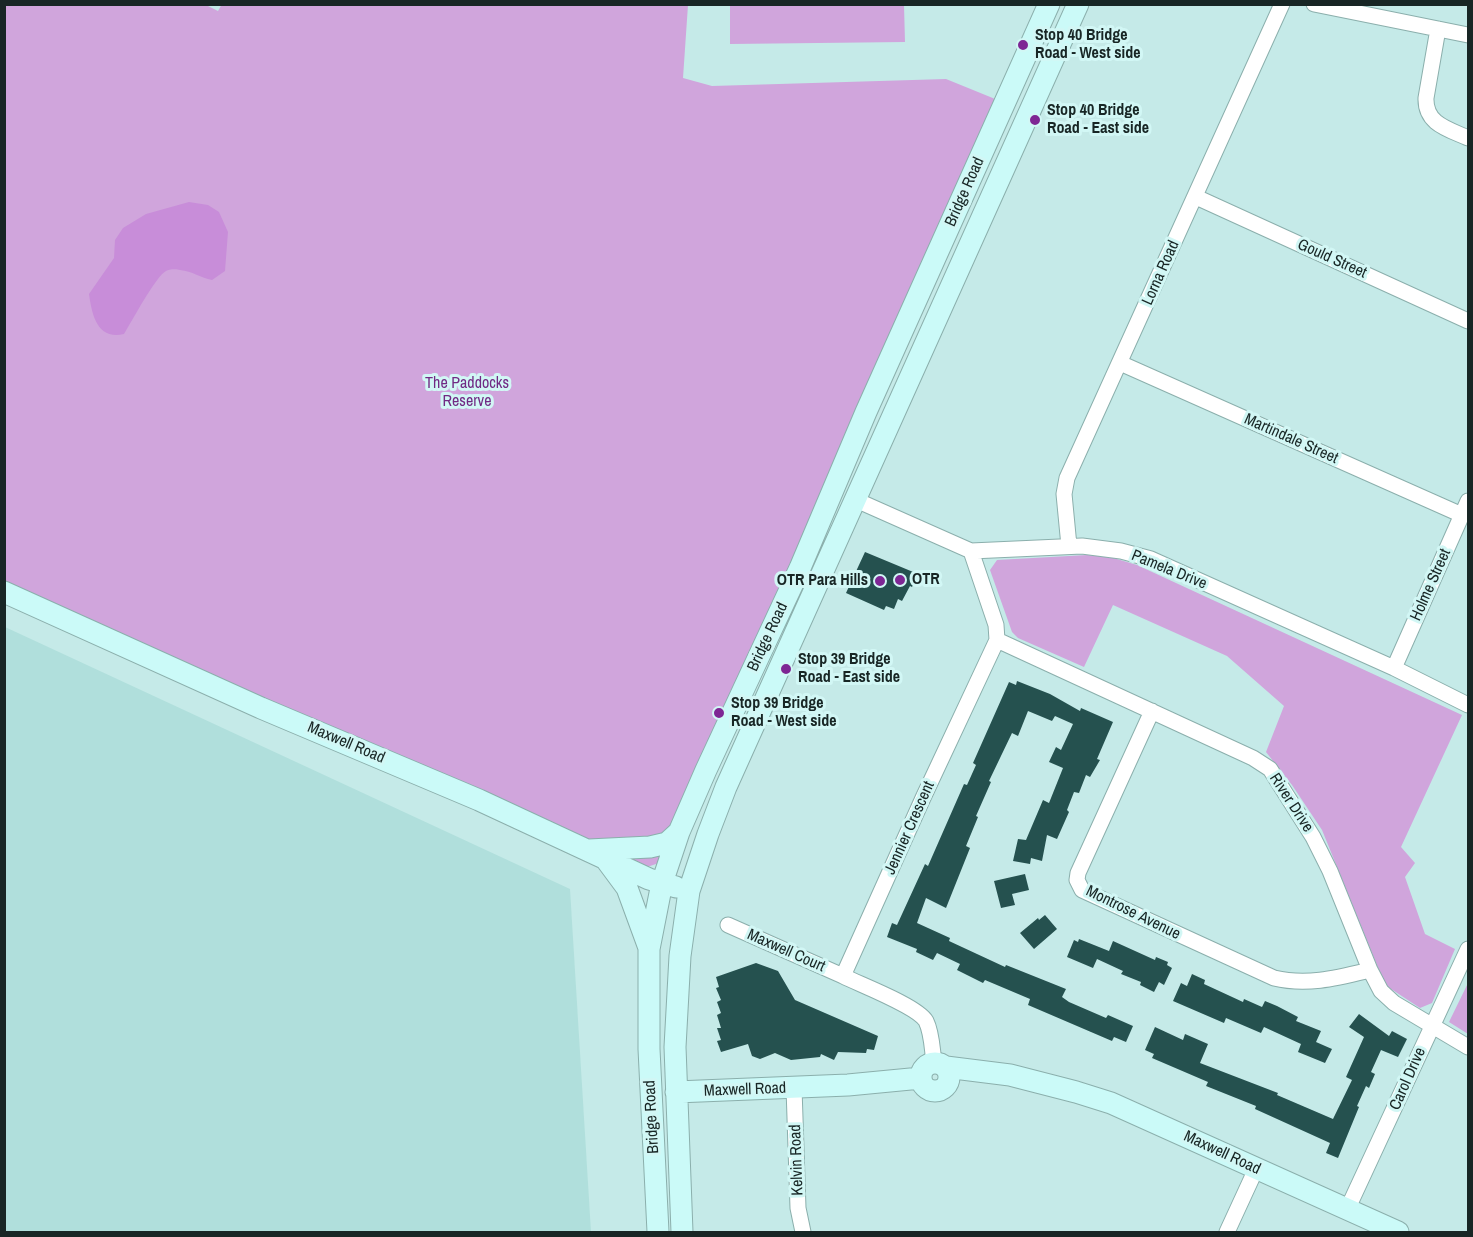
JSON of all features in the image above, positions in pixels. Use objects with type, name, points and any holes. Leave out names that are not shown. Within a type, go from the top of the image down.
[{"type":"main road","name":"Bridge Road","points":[[658,1233],[649,1048],[649,949],[662,883],[679,832],[834,491],[866,412],[1049,4]]},
{"type":"main road","name":"Bridge Road","points":[[682,1233],[675,1047],[680,956],[689,891],[726,788],[1078,4]]},
{"type":"main road","points":[[834,491],[856,500]]},
{"type":"main road","name":"Maxwell Road","points":[[4,592],[261,708],[479,800],[649,879],[689,891]]},
{"type":"main road","points":[[597,855],[667,843],[679,832]]},
{"type":"main road","points":[[597,855],[627,888],[649,949]]},
{"type":"main road","name":"Maxwell Road","points":[[676,1092],[794,1088],[938,1072],[1010,1075],[1088,1095],[1132,1111],[1398,1233]]},
{"type":"main road","points":[[652,1109],[676,1092]]},
{"type":"street","name":"Lorna Road","points":[[1069,546],[1064,494],[1066,478],[1282,4]]},
{"type":"street","points":[[1314,4],[1468,35]]},
{"type":"street","points":[[1438,29],[1426,98],[1427,113],[1436,123],[1468,138]]},
{"type":"street","name":"Gould Street","points":[[1196,197],[1468,321]]},
{"type":"street","name":"Martindale Street","points":[[1120,363],[1465,508]]},
{"type":"street","name":"Pamela Drive","points":[[856,500],[971,552],[1069,546],[1121,551],[1151,559],[1394,668],[1468,705]]},
{"type":"street","name":"Holme Street","points":[[1394,668],[1465,508]]},
{"type":"street","points":[[971,552],[996,625],[997,640]]},
{"type":"street","name":"River Drive","points":[[997,640],[1252,758],[1270,769],[1322,855],[1381,991],[1387,998],[1468,1047]]},
{"type":"street","name":"Jennier Crescent","points":[[843,976],[922,798],[997,640]]},
{"type":"street","name":"Montrose Avenue","points":[[1152,711],[1078,873],[1077,880],[1082,890],[1274,978],[1294,982],[1312,981],[1370,970]]},
{"type":"street","name":"Maxwell Court","points":[[729,925],[843,976]]},
{"type":"street","name":"Carol Drive","points":[[1347,1210],[1468,948]]},
{"type":"street","points":[[843,976],[911,1008],[922,1016],[929,1028],[938,1072]]},
{"type":"street","name":"Kelvin Road","points":[[794,1088],[798,1208],[803,1233]]},
{"type":"street","points":[[1227,1233],[1256,1169]]},
{"type":"shaded area","points":[[189,202],[208,205],[219,212],[228,232],[225,271],[212,280],[175,269],[167,270],[150,290],[124,334],[115,335],[102,330],[94,317],[89,294],[114,258],[115,240],[123,228],[146,214]]},
{"type":"shaded area","points":[[5,627],[570,889],[591,1232],[5,1232]]},
{"type":"green space","name":"The Paddocks Reserve","points":[[204,4],[218,11],[222,4],[688,5],[683,78],[712,86],[946,79],[1005,103],[668,860],[650,866],[630,866],[5,591],[5,5]]},
{"type":"green space","points":[[730,5],[904,5],[905,42],[730,44]]},
{"type":"green space","points":[[1087,555],[1110,557],[1137,565],[1462,715],[1401,847],[1415,863],[1405,877],[1425,934],[1455,949],[1432,1003],[1420,1008],[1385,985],[1322,830],[1292,785],[1266,752],[1284,706],[1227,656],[1113,605],[1084,667],[1018,638],[1012,632],[990,570],[997,560]]},
{"type":"green space","points":[[1468,983],[1468,1034],[1449,1022]]},
{"type":"building","points":[[865,552],[918,574],[912,587],[910,586],[902,601],[898,599],[894,609],[886,606],[884,610],[846,593]]},
{"type":"building","points":[[1017,681],[1050,694],[1080,711],[1081,708],[1113,722],[1097,759],[1100,760],[1090,777],[1086,775],[1079,793],[1074,792],[1067,810],[1069,812],[1057,839],[1047,835],[1042,861],[1031,858],[1030,864],[1013,861],[1018,839],[1026,840],[1043,800],[1049,803],[1063,768],[1049,762],[1056,747],[1061,750],[1073,724],[1055,716],[1052,721],[1028,711],[1018,736],[1012,733],[989,781],[991,782],[966,846],[970,848],[946,908],[926,898],[917,923],[1005,967],[1006,965],[1066,989],[1062,997],[1069,1002],[1106,1018],[1108,1015],[1133,1026],[1126,1042],[1114,1037],[1112,1041],[1028,1005],[1030,999],[985,980],[983,983],[957,970],[960,964],[937,953],[933,960],[916,952],[917,949],[887,937],[892,923],[897,925],[925,864],[928,866],[964,784],[967,785],[976,765],[973,763],[1009,682],[1016,685]]},
{"type":"building","points":[[1025,874],[1029,890],[1012,894],[1015,905],[1001,908],[994,881]]},
{"type":"building","points":[[1045,915],[1057,929],[1034,949],[1020,933]]},
{"type":"building","points":[[1079,939],[1109,951],[1113,941],[1155,960],[1156,957],[1168,962],[1167,965],[1172,968],[1164,985],[1159,982],[1154,992],[1140,985],[1141,982],[1121,974],[1123,971],[1097,959],[1093,968],[1067,957],[1074,940],[1078,942]]},
{"type":"building","points":[[756,963],[778,971],[795,1000],[878,1036],[874,1050],[867,1049],[866,1053],[838,1052],[834,1060],[821,1054],[820,1057],[791,1060],[775,1053],[760,1059],[752,1056],[748,1044],[721,1052],[717,1041],[721,1040],[717,1028],[721,1028],[717,1015],[721,1013],[717,1002],[721,1000],[716,988],[719,987],[716,977]]},
{"type":"building","points":[[1192,974],[1205,980],[1204,984],[1243,1002],[1244,999],[1262,1007],[1265,1001],[1277,1006],[1298,1017],[1296,1021],[1321,1031],[1316,1042],[1332,1049],[1325,1063],[1298,1052],[1301,1044],[1264,1027],[1261,1033],[1226,1018],[1224,1023],[1173,1001],[1181,983],[1187,986]]},
{"type":"building","points":[[1359,1014],[1389,1036],[1392,1031],[1407,1039],[1398,1057],[1381,1050],[1371,1072],[1375,1074],[1369,1088],[1366,1086],[1357,1106],[1359,1107],[1338,1158],[1326,1153],[1330,1143],[1255,1109],[1256,1106],[1206,1086],[1208,1082],[1152,1058],[1154,1054],[1145,1050],[1155,1027],[1183,1040],[1185,1034],[1208,1044],[1200,1063],[1278,1093],[1277,1095],[1333,1119],[1352,1080],[1346,1077],[1364,1037],[1349,1027]]},
{"type":"place","name":"Stop 40 Bridge Road - West side","points":[[1023,45]]},
{"type":"place","name":"Stop 40 Bridge Road - East side","points":[[1035,120]]},
{"type":"place","name":"OTR","points":[[900,580]]},
{"type":"place","name":"OTR Para Hills","points":[[880,581]]},
{"type":"place","name":"Stop 39 Bridge Road - East side","points":[[786,669]]},
{"type":"place","name":"Stop 39 Bridge Road - West side","points":[[719,713]]}]
